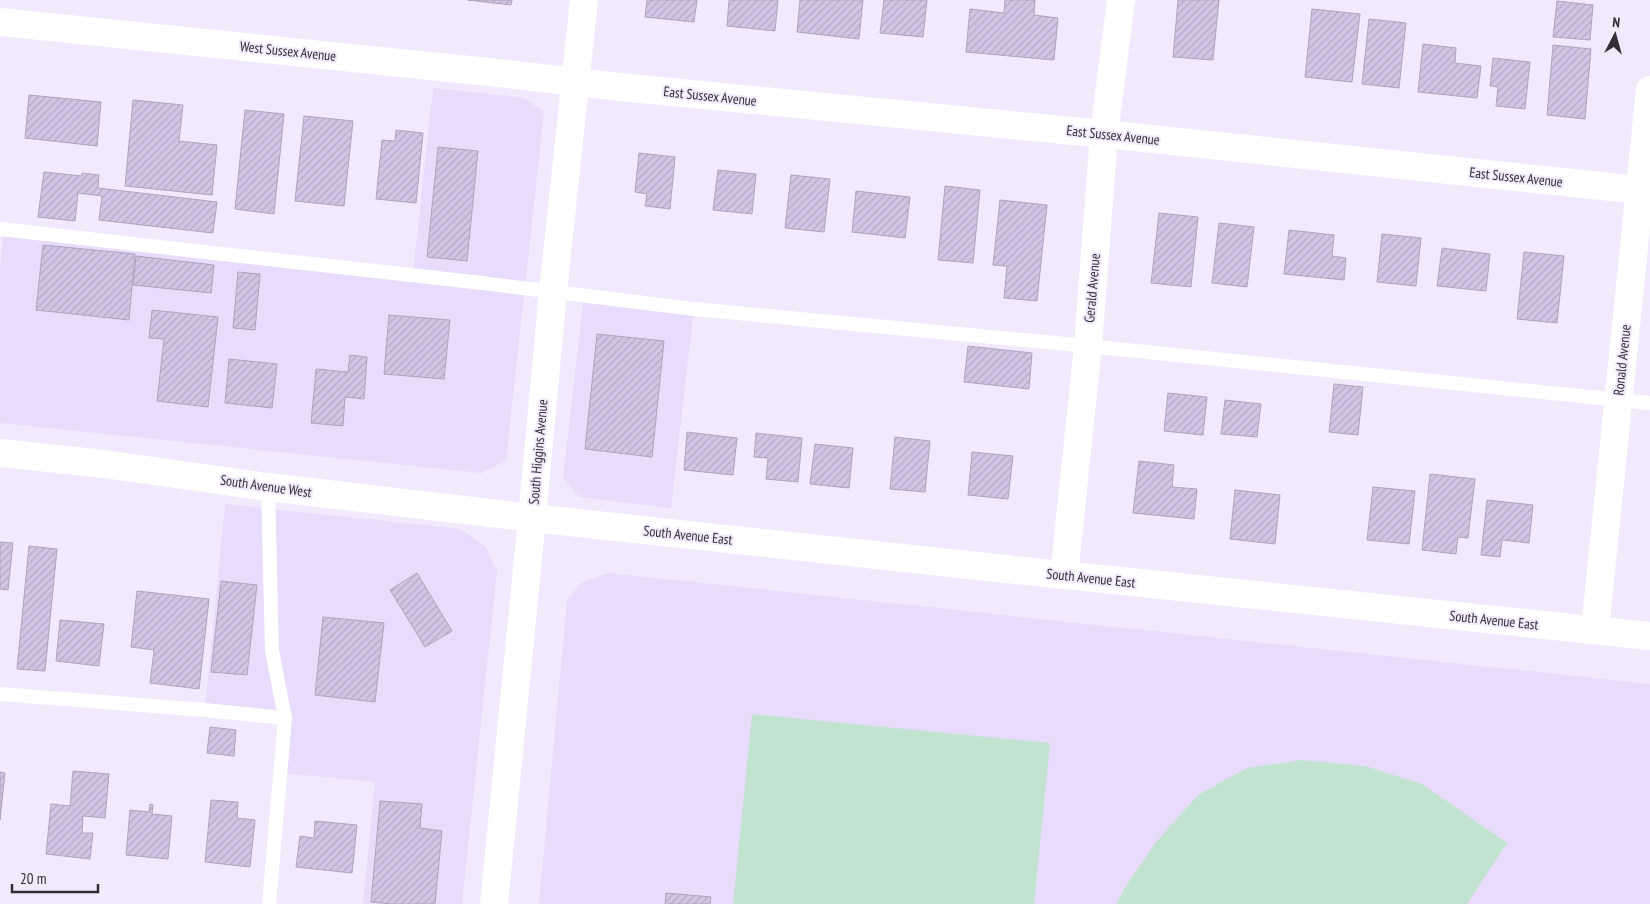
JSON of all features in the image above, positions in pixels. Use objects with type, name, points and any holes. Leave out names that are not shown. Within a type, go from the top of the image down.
[{"type":"street","name":"South Higgins Avenue","points":[[494,904],[553,292],[584,0]]},
{"type":"street","name":"Gerald Avenue","points":[[1064,575],[1088,346],[1104,134],[1121,0]]},
{"type":"street","name":"West Sussex Avenue","points":[[0,22],[469,70],[576,83]]},
{"type":"street","name":"East Sussex Avenue","points":[[576,83],[1104,134],[1645,190]]},
{"type":"street","name":"Ronald Avenue","points":[[1595,630],[1618,400],[1645,190],[1650,90]]},
{"type":"street","name":"South Avenue West","points":[[0,454],[104,464],[268,487],[532,518]]},
{"type":"street","name":"South Avenue East","points":[[532,518],[1650,636]]},
{"type":"lane","points":[[0,229],[704,310],[1088,346],[1650,404]]},
{"type":"lane","points":[[268,487],[272,651],[285,718],[269,904]]},
{"type":"lane","points":[[0,694],[285,718]]},
{"type":"shaded area","points":[[433,88],[525,98],[544,112],[506,461],[481,473],[0,423],[0,265],[4,229],[413,275]]},
{"type":"shaded area","points":[[584,296],[694,309],[671,508],[579,497],[563,477]]},
{"type":"shaded area","points":[[225,504],[460,529],[486,547],[497,571],[462,904],[363,904],[375,782],[280,773],[285,718],[205,710]]},
{"type":"shaded area","points":[[609,573],[1650,684],[1650,904],[539,904],[567,600],[581,583]]},
{"type":"green space","points":[[752,714],[1050,743],[1034,904],[733,904]]},
{"type":"green space","points":[[1302,760],[1365,766],[1422,784],[1507,843],[1467,904],[1117,904],[1124,889],[1156,842],[1198,795],[1247,768]]},
{"type":"building","points":[[468,0],[512,0],[511,5]]},
{"type":"building","points":[[647,0],[697,0],[694,22],[645,17]]},
{"type":"building","points":[[729,0],[778,0],[775,31],[727,26]]},
{"type":"building","points":[[800,0],[863,0],[859,39],[797,32]]},
{"type":"building","points":[[884,0],[927,0],[923,37],[880,33]]},
{"type":"building","points":[[1005,0],[1035,0],[1034,15],[1058,18],[1054,60],[966,52],[970,9],[1004,13]]},
{"type":"building","points":[[1178,0],[1219,0],[1213,60],[1173,57]]},
{"type":"building","points":[[1557,1],[1593,5],[1590,40],[1553,37]]},
{"type":"building","points":[[1312,9],[1360,14],[1352,82],[1305,77]]},
{"type":"building","points":[[1369,19],[1406,23],[1399,88],[1362,84]]},
{"type":"building","points":[[1423,44],[1456,48],[1455,63],[1481,66],[1477,98],[1418,92]]},
{"type":"building","points":[[1553,45],[1591,49],[1585,119],[1547,115]]},
{"type":"building","points":[[1493,58],[1530,62],[1525,109],[1496,106],[1498,87],[1490,86]]},
{"type":"building","points":[[29,95],[101,102],[97,146],[25,138]]},
{"type":"building","points":[[133,100],[183,105],[179,141],[217,145],[212,195],[125,186]]},
{"type":"building","points":[[245,110],[284,114],[274,214],[235,209]]},
{"type":"building","points":[[304,116],[353,121],[344,206],[295,201]]},
{"type":"building","points":[[396,130],[423,133],[416,203],[376,199],[382,140],[395,141]]},
{"type":"building","points":[[438,147],[478,151],[467,261],[427,257]]},
{"type":"building","points":[[639,153],[675,157],[670,209],[645,206],[647,194],[635,192]]},
{"type":"building","points":[[718,170],[756,174],[752,214],[713,210]]},
{"type":"building","points":[[44,172],[82,176],[82,173],[99,175],[98,188],[217,202],[213,233],[99,220],[102,196],[78,193],[75,221],[38,217]]},
{"type":"building","points":[[791,175],[830,179],[824,232],[785,228]]},
{"type":"building","points":[[945,186],[980,190],[973,263],[938,260]]},
{"type":"building","points":[[856,191],[910,197],[905,238],[852,232]]},
{"type":"building","points":[[1000,200],[1047,205],[1037,301],[1004,298],[1007,266],[993,265]]},
{"type":"building","points":[[1159,213],[1198,217],[1191,287],[1151,283]]},
{"type":"building","points":[[1219,223],[1254,227],[1247,287],[1212,283]]},
{"type":"building","points":[[1289,230],[1334,235],[1332,256],[1346,258],[1344,280],[1284,274]]},
{"type":"building","points":[[1382,234],[1421,238],[1416,286],[1377,282]]},
{"type":"building","points":[[43,245],[135,254],[129,320],[36,310]]},
{"type":"building","points":[[1442,248],[1490,254],[1486,291],[1437,286]]},
{"type":"building","points":[[1524,252],[1564,256],[1557,323],[1517,319]]},
{"type":"building","points":[[136,256],[214,265],[211,293],[133,285]]},
{"type":"building","points":[[238,272],[260,274],[255,330],[233,328]]},
{"type":"building","points":[[152,310],[218,317],[208,407],[157,401],[164,339],[149,338]]},
{"type":"building","points":[[389,315],[450,320],[444,379],[384,374]]},
{"type":"building","points":[[597,334],[664,341],[652,457],[585,449]]},
{"type":"building","points":[[968,346],[1032,353],[1029,389],[964,382]]},
{"type":"building","points":[[350,355],[367,357],[364,399],[345,397],[343,426],[311,423],[316,369],[348,372]]},
{"type":"building","points":[[229,359],[277,364],[272,408],[225,403]]},
{"type":"building","points":[[1334,384],[1363,387],[1358,435],[1329,432]]},
{"type":"building","points":[[1168,393],[1207,397],[1203,435],[1164,431]]},
{"type":"building","points":[[1225,400],[1261,404],[1257,437],[1221,434]]},
{"type":"building","points":[[687,432],[737,438],[733,475],[684,470]]},
{"type":"building","points":[[756,433],[802,438],[798,482],[766,479],[768,458],[754,457]]},
{"type":"building","points":[[895,437],[930,441],[925,492],[890,489]]},
{"type":"building","points":[[815,444],[853,448],[849,488],[810,484]]},
{"type":"building","points":[[972,452],[1013,456],[1008,499],[968,495]]},
{"type":"building","points":[[1139,461],[1174,465],[1172,487],[1197,489],[1194,519],[1133,513]]},
{"type":"building","points":[[1430,474],[1475,479],[1468,538],[1458,537],[1456,554],[1422,550]]},
{"type":"building","points":[[1373,487],[1415,491],[1409,544],[1367,540]]},
{"type":"building","points":[[1235,490],[1280,495],[1275,544],[1230,539]]},
{"type":"building","points":[[1487,500],[1533,505],[1529,543],[1502,540],[1500,557],[1481,555]]},
{"type":"building","points":[[0,542],[13,543],[8,590],[0,589]]},
{"type":"building","points":[[29,546],[57,549],[45,671],[17,669]]},
{"type":"building","points":[[417,573],[452,631],[425,647],[390,590]]},
{"type":"building","points":[[221,581],[257,585],[247,675],[211,672]]},
{"type":"building","points":[[137,591],[209,599],[199,689],[150,683],[154,650],[131,647]]},
{"type":"building","points":[[323,617],[384,623],[375,702],[315,695]]},
{"type":"building","points":[[60,620],[104,624],[99,666],[56,661]]},
{"type":"building","points":[[210,727],[236,730],[234,756],[207,753]]},
{"type":"building","points":[[73,771],[109,774],[105,818],[83,816],[82,833],[93,833],[90,859],[46,854],[51,804],[70,806]]},
{"type":"building","points":[[0,772],[5,773],[0,820]]},
{"type":"building","points":[[211,800],[238,802],[237,818],[255,820],[250,867],[205,862]]},
{"type":"building","points":[[380,801],[422,804],[420,828],[442,831],[435,904],[371,902]]},
{"type":"building","points":[[150,804],[153,805],[152,814],[172,816],[168,859],[126,855],[130,810],[149,812]]},
{"type":"building","points":[[315,821],[357,825],[352,873],[296,867],[300,836],[314,838]]},
{"type":"building","points":[[666,893],[711,897],[710,904],[665,904]]}]
